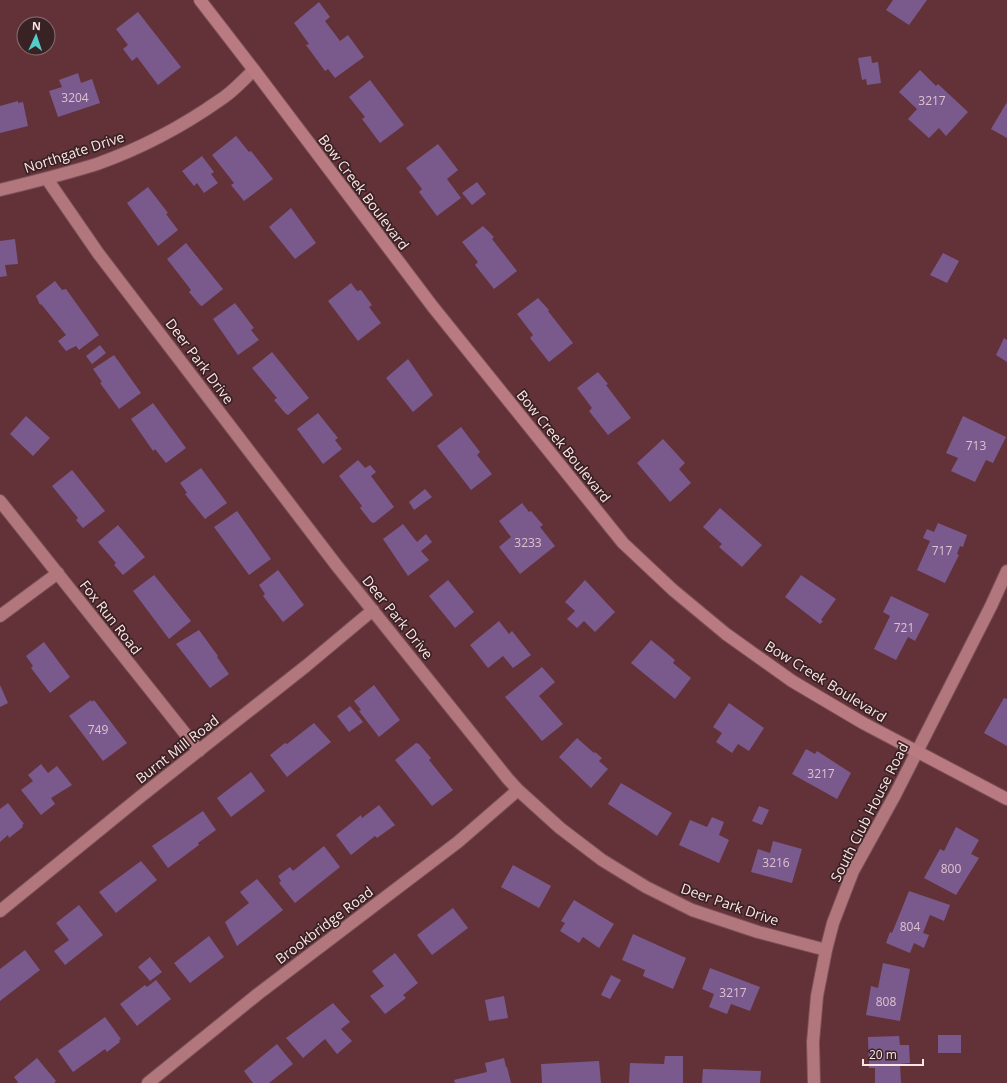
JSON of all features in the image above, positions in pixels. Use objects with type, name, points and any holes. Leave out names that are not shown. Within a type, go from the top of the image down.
[{"type":"street","name":"Bow Creek Boulevard","points":[[200,0],[433,307],[623,543],[673,590],[726,634],[792,681],[863,723],[1007,799]]},
{"type":"street","name":"Northgate Drive","points":[[0,190],[47,179],[98,163],[136,148],[174,129],[222,99],[254,70]]},
{"type":"street","name":"Deer Park Drive","points":[[47,179],[98,253],[337,566],[518,790],[560,828],[602,860],[646,887],[692,910],[758,932],[826,950]]},
{"type":"street","name":"Fox Run Road","points":[[0,501],[199,751]]},
{"type":"street","name":"South Club House Road","points":[[814,1083],[813,1042],[817,996],[833,923],[853,871],[895,795],[916,751],[988,612],[1007,571]]},
{"type":"street","points":[[0,616],[58,573]]},
{"type":"street","name":"Burnt Mill Road","points":[[0,911],[306,666],[373,610]]},
{"type":"street","name":"Brookbridge Road","points":[[148,1083],[258,994],[458,842],[518,790]]},
{"type":"building","points":[[893,0],[927,0],[909,25],[886,10]]},
{"type":"building","points":[[319,2],[330,17],[325,21],[340,41],[348,35],[364,57],[335,78],[328,69],[325,71],[306,45],[309,44],[294,23]]},
{"type":"building","points":[[138,12],[181,67],[158,85],[137,57],[132,61],[123,49],[128,45],[116,29]]},
{"type":"building","points":[[871,56],[872,63],[878,62],[881,83],[867,85],[866,79],[862,80],[858,58]]},
{"type":"building","points":[[920,70],[936,86],[938,84],[968,112],[946,136],[939,128],[929,138],[908,119],[917,109],[899,92]]},
{"type":"building","points":[[78,73],[81,83],[92,79],[100,103],[58,117],[49,91],[62,87],[59,80]]},
{"type":"building","points":[[370,80],[404,125],[380,143],[362,119],[365,117],[349,97]]},
{"type":"building","points":[[18,101],[18,103],[23,102],[28,126],[0,133],[0,106]]},
{"type":"building","points":[[1007,102],[1007,138],[991,129]]},
{"type":"building","points":[[236,136],[249,152],[251,151],[273,179],[244,201],[231,185],[234,183],[212,155]]},
{"type":"building","points":[[438,144],[458,170],[447,179],[461,198],[437,216],[419,192],[422,189],[406,168]]},
{"type":"building","points":[[202,156],[214,172],[211,174],[218,183],[204,193],[197,183],[194,186],[182,171]]},
{"type":"building","points":[[477,182],[486,194],[472,205],[462,193]]},
{"type":"building","points":[[148,187],[168,213],[166,214],[178,230],[158,246],[127,203]]},
{"type":"building","points":[[291,208],[316,243],[295,259],[269,227]]},
{"type":"building","points":[[483,226],[494,237],[492,239],[517,271],[494,289],[475,265],[478,262],[462,242]]},
{"type":"building","points":[[15,239],[18,264],[5,265],[7,276],[0,277],[0,241]]},
{"type":"building","points":[[186,243],[223,289],[202,306],[189,292],[191,290],[167,259]]},
{"type":"building","points":[[943,253],[959,261],[947,283],[930,275]]},
{"type":"building","points":[[55,281],[62,290],[66,289],[99,335],[79,350],[76,346],[66,351],[58,341],[66,335],[41,304],[40,305],[36,296]]},
{"type":"building","points":[[351,283],[357,291],[361,290],[372,305],[369,307],[381,323],[358,341],[328,301]]},
{"type":"building","points":[[538,298],[549,310],[548,311],[573,343],[549,362],[530,338],[533,335],[517,314]]},
{"type":"building","points":[[235,303],[254,328],[251,330],[259,340],[238,355],[213,319]]},
{"type":"building","points":[[1004,338],[1007,340],[1007,362],[996,355]]},
{"type":"building","points":[[100,345],[106,353],[92,364],[86,356]]},
{"type":"building","points":[[272,352],[309,398],[288,415],[274,400],[277,398],[252,368]]},
{"type":"building","points":[[114,355],[141,393],[119,409],[100,383],[102,382],[93,369]]},
{"type":"building","points":[[408,359],[433,395],[413,412],[386,378]]},
{"type":"building","points":[[598,372],[631,418],[608,435],[589,411],[592,408],[577,388]]},
{"type":"building","points":[[153,403],[186,448],[166,463],[155,449],[153,451],[131,419]]},
{"type":"building","points":[[318,413],[338,438],[335,440],[342,449],[323,464],[297,429]]},
{"type":"building","points":[[26,416],[50,438],[33,456],[10,434]]},
{"type":"building","points":[[963,416],[1006,437],[993,463],[986,460],[975,482],[951,471],[958,458],[946,453]]},
{"type":"building","points":[[461,427],[480,452],[477,455],[492,474],[471,490],[437,446]]},
{"type":"building","points":[[663,439],[685,463],[679,469],[691,483],[670,502],[637,463]]},
{"type":"building","points":[[358,460],[365,468],[370,465],[376,472],[371,476],[394,507],[374,523],[371,522],[360,508],[362,506],[339,476]]},
{"type":"building","points":[[201,468],[227,503],[205,519],[185,494],[187,493],[180,483]]},
{"type":"building","points":[[72,470],[105,511],[83,528],[76,520],[78,518],[52,486]]},
{"type":"building","points":[[425,489],[432,497],[414,510],[409,502]]},
{"type":"building","points":[[522,503],[543,525],[540,527],[555,546],[520,574],[499,547],[511,537],[499,521]]},
{"type":"building","points":[[720,508],[762,545],[742,567],[719,547],[722,544],[703,527]]},
{"type":"building","points":[[237,511],[271,559],[249,575],[214,527]]},
{"type":"building","points":[[938,523],[967,535],[963,547],[960,546],[957,554],[959,555],[945,583],[917,570],[930,541],[923,538],[927,529],[934,532]]},
{"type":"building","points":[[403,524],[417,542],[426,534],[432,542],[421,551],[429,560],[408,576],[383,539]]},
{"type":"building","points":[[118,525],[145,557],[123,575],[114,565],[116,563],[98,542]]},
{"type":"building","points":[[278,570],[304,605],[283,622],[263,596],[265,594],[259,585]]},
{"type":"building","points":[[154,575],[191,621],[169,639],[133,591]]},
{"type":"building","points":[[801,575],[836,599],[821,620],[823,621],[820,624],[785,597]]},
{"type":"building","points":[[448,580],[474,612],[455,628],[429,596]]},
{"type":"building","points":[[585,580],[615,612],[595,632],[584,621],[577,628],[567,619],[575,611],[565,602]]},
{"type":"building","points":[[891,596],[929,614],[915,641],[908,637],[896,660],[874,649],[890,616],[883,612]]},
{"type":"building","points":[[499,621],[509,634],[512,631],[531,655],[513,668],[503,656],[488,668],[470,645]]},
{"type":"building","points":[[199,630],[229,674],[210,688],[176,644]]},
{"type":"building","points":[[651,640],[675,660],[673,663],[691,678],[675,699],[631,663]]},
{"type":"building","points":[[44,642],[70,677],[50,693],[31,668],[33,666],[26,656]]},
{"type":"building","points":[[542,667],[555,682],[539,696],[563,724],[542,741],[505,697]]},
{"type":"building","points":[[0,685],[8,703],[0,707]]},
{"type":"building","points":[[374,685],[400,720],[379,737],[359,711],[361,710],[354,701]]},
{"type":"building","points":[[1004,698],[1007,699],[1007,746],[984,733]]},
{"type":"building","points":[[91,700],[92,702],[94,700],[127,743],[103,761],[69,716]]},
{"type":"building","points":[[729,703],[764,728],[749,751],[738,744],[732,753],[716,742],[722,733],[713,727]]},
{"type":"building","points":[[350,706],[363,722],[349,732],[337,716]]},
{"type":"building","points":[[314,723],[331,742],[287,777],[270,755]]},
{"type":"building","points":[[577,738],[602,758],[599,761],[608,769],[591,788],[559,757]]},
{"type":"building","points":[[416,743],[419,744],[431,758],[429,760],[453,790],[432,806],[395,760]]},
{"type":"building","points":[[806,749],[815,754],[817,751],[851,773],[837,799],[792,774]]},
{"type":"building","points":[[41,764],[48,773],[57,766],[72,785],[51,798],[55,804],[41,815],[21,790],[33,781],[28,775]]},
{"type":"building","points":[[251,772],[265,791],[231,817],[217,798]]},
{"type":"building","points":[[621,783],[672,813],[657,836],[608,804]]},
{"type":"building","points":[[8,803],[24,824],[22,825],[23,827],[9,838],[8,835],[0,842],[0,809]]},
{"type":"building","points":[[379,805],[395,825],[377,838],[375,836],[351,855],[336,835],[361,815],[362,818]]},
{"type":"building","points":[[759,806],[769,810],[762,825],[752,821]]},
{"type":"building","points":[[203,811],[216,830],[198,843],[199,845],[168,868],[152,846]]},
{"type":"building","points":[[712,817],[724,822],[719,835],[729,840],[719,863],[679,845],[690,820],[707,827]]},
{"type":"building","points":[[956,827],[979,840],[971,854],[979,858],[956,895],[924,878],[940,849],[944,851]]},
{"type":"building","points":[[773,841],[802,849],[792,883],[751,872],[758,849],[770,853]]},
{"type":"building","points":[[324,846],[340,867],[295,903],[279,883],[281,881],[278,876],[290,867],[293,871]]},
{"type":"building","points":[[141,861],[157,880],[116,913],[99,892]]},
{"type":"building","points":[[513,865],[551,886],[539,908],[501,887]]},
{"type":"building","points":[[257,879],[283,910],[237,946],[225,922],[249,903],[240,892]]},
{"type":"building","points":[[909,891],[950,905],[944,921],[930,915],[923,933],[929,935],[924,948],[914,943],[910,953],[886,943],[890,932],[892,933]]},
{"type":"building","points":[[574,900],[614,924],[599,948],[583,937],[579,943],[560,931],[565,923],[561,921]]},
{"type":"building","points":[[79,905],[103,935],[65,965],[54,951],[69,940],[56,923]]},
{"type":"building","points":[[453,908],[468,928],[432,955],[417,935]]},
{"type":"building","points":[[633,934],[686,958],[673,989],[643,976],[645,970],[622,960]]},
{"type":"building","points":[[209,936],[224,957],[190,983],[174,963]]},
{"type":"building","points":[[25,950],[40,970],[0,1001],[0,969]]},
{"type":"building","points":[[395,953],[418,983],[403,995],[406,998],[385,1014],[370,996],[384,986],[372,971]]},
{"type":"building","points":[[150,957],[162,972],[150,981],[138,967]]},
{"type":"building","points":[[883,963],[910,969],[900,1021],[866,1015],[871,986],[878,988]]},
{"type":"building","points":[[710,968],[760,987],[750,1011],[731,1004],[727,1014],[709,1007],[714,994],[702,989]]},
{"type":"building","points":[[611,975],[621,980],[610,999],[601,995]]},
{"type":"building","points":[[156,980],[171,999],[137,1026],[120,1004],[145,985],[147,987]]},
{"type":"building","points":[[504,996],[508,1018],[489,1021],[485,1000]]},
{"type":"building","points":[[333,1003],[350,1022],[341,1029],[352,1041],[337,1054],[325,1039],[303,1058],[286,1038]]},
{"type":"building","points":[[105,1017],[121,1039],[119,1040],[120,1042],[107,1052],[105,1049],[73,1072],[58,1051]]},
{"type":"building","points":[[938,1035],[961,1035],[961,1053],[938,1053]]},
{"type":"building","points":[[899,1036],[900,1045],[909,1045],[910,1063],[900,1064],[901,1083],[875,1083],[875,1068],[869,1068],[868,1037]]},
{"type":"building","points":[[277,1044],[293,1064],[269,1083],[253,1083],[244,1071]]},
{"type":"building","points":[[665,1056],[683,1056],[683,1083],[629,1083],[630,1063],[664,1064]]},
{"type":"building","points":[[37,1058],[56,1081],[54,1083],[17,1083],[18,1082],[14,1077]]},
{"type":"building","points":[[504,1058],[511,1083],[455,1083],[454,1080],[487,1072],[485,1063]]},
{"type":"building","points":[[599,1061],[601,1083],[542,1083],[541,1064]]},
{"type":"building","points":[[703,1069],[761,1071],[760,1083],[702,1083]]}]
